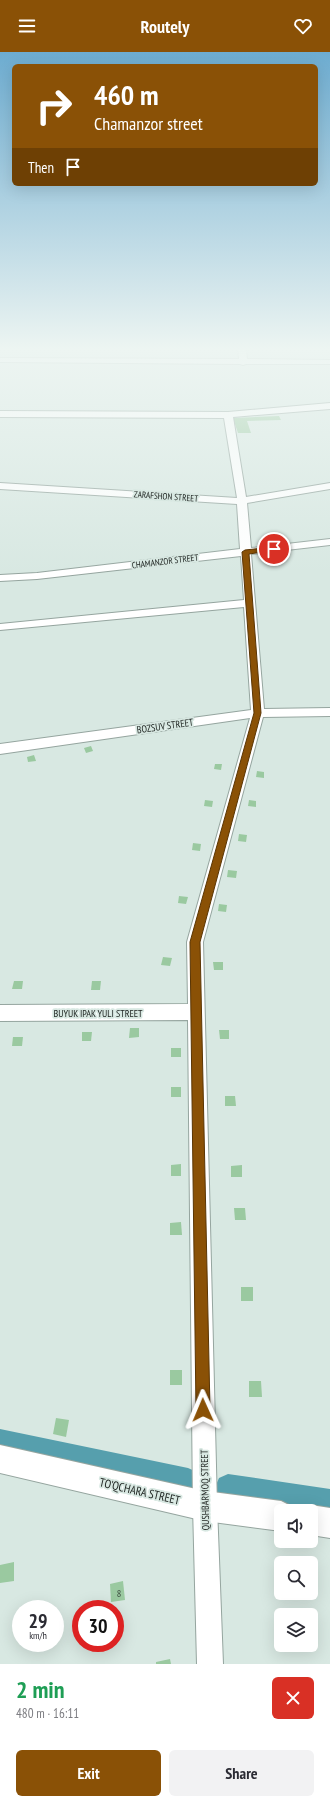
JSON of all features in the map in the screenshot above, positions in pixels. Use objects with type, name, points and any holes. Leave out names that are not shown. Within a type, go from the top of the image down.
[{"type":"street","name":"QUSHBARMOQ STREET","points":[[210,1664],[205,1506],[195,942],[258,713],[242,501],[229,422]]},
{"type":"street","name":"ZARAFSHON STREET","points":[[0,486],[242,501],[330,486]]},
{"type":"street","name":"CHAMANZOR STREET","points":[[0,578],[37,576],[330,542]]},
{"type":"street","points":[[0,627],[250,603]]},
{"type":"street","name":"BOZSUV STREET","points":[[0,749],[258,713],[330,712]]},
{"type":"street","name":"BUYUK IPAK YULI STREET","points":[[0,1013],[196,1012]]},
{"type":"street","name":"TO'QCHARA STREET","points":[[0,1459],[205,1506],[274,1515]]},
{"type":"street","points":[[318,1521],[330,1523]]},
{"type":"building","points":[[234,422],[247,422],[251,433],[238,433]]},
{"type":"building","points":[[91,746],[93,751],[86,753],[84,748]]},
{"type":"building","points":[[34,755],[36,761],[28,762],[27,757]]},
{"type":"building","points":[[215,764],[222,764],[221,770],[214,769]]},
{"type":"building","points":[[257,771],[264,772],[264,778],[256,777]]},
{"type":"building","points":[[205,800],[213,801],[212,807],[204,806]]},
{"type":"building","points":[[249,800],[256,801],[256,807],[248,806]]},
{"type":"building","points":[[239,834],[247,835],[246,842],[238,841]]},
{"type":"building","points":[[193,843],[201,844],[200,851],[192,850]]},
{"type":"building","points":[[228,870],[237,871],[236,878],[227,877]]},
{"type":"building","points":[[179,896],[188,897],[186,904],[178,903]]},
{"type":"building","points":[[219,904],[227,905],[226,912],[218,911]]},
{"type":"building","points":[[163,957],[172,958],[170,966],[161,965]]},
{"type":"building","points":[[213,962],[223,962],[223,970],[214,970]]},
{"type":"building","points":[[14,981],[23,981],[22,989],[12,989]]},
{"type":"building","points":[[92,981],[101,981],[100,990],[91,990]]},
{"type":"building","points":[[130,1028],[139,1028],[139,1037],[129,1038]]},
{"type":"building","points":[[219,1030],[229,1030],[229,1039],[220,1039]]},
{"type":"building","points":[[82,1032],[92,1032],[91,1041],[82,1041]]},
{"type":"building","points":[[13,1037],[23,1037],[22,1046],[12,1046]]},
{"type":"building","points":[[171,1048],[181,1048],[181,1057],[171,1057]]},
{"type":"building","points":[[171,1087],[181,1087],[181,1097],[171,1097]]},
{"type":"building","points":[[225,1096],[235,1096],[236,1106],[225,1106]]},
{"type":"building","points":[[181,1164],[181,1176],[171,1176],[171,1165]]},
{"type":"building","points":[[242,1165],[242,1177],[231,1177],[231,1166]]},
{"type":"building","points":[[234,1208],[245,1208],[246,1220],[235,1220]]},
{"type":"building","points":[[181,1222],[182,1235],[170,1235],[170,1223]]},
{"type":"building","points":[[241,1287],[253,1287],[253,1301],[241,1301]]},
{"type":"building","points":[[170,1370],[182,1370],[182,1385],[170,1385]]},
{"type":"building","points":[[249,1381],[261,1381],[262,1397],[249,1397]]},
{"type":"building","points":[[56,1418],[69,1420],[66,1437],[53,1434]]},
{"type":"building","points":[[14,1562],[14,1581],[0,1583],[0,1565]]},
{"type":"building","points":[[123,1581],[125,1600],[111,1600],[110,1584]]},
{"type":"building","points":[[170,1659],[171,1664],[156,1664],[156,1662]]},
{"type":"waterway","points":[[0,1442],[188,1481]]},
{"type":"waterway","points":[[228,1487],[330,1502]]},
{"type":"route","points":[[203,1410],[195,942],[258,713],[245,552],[274,549]]}]
